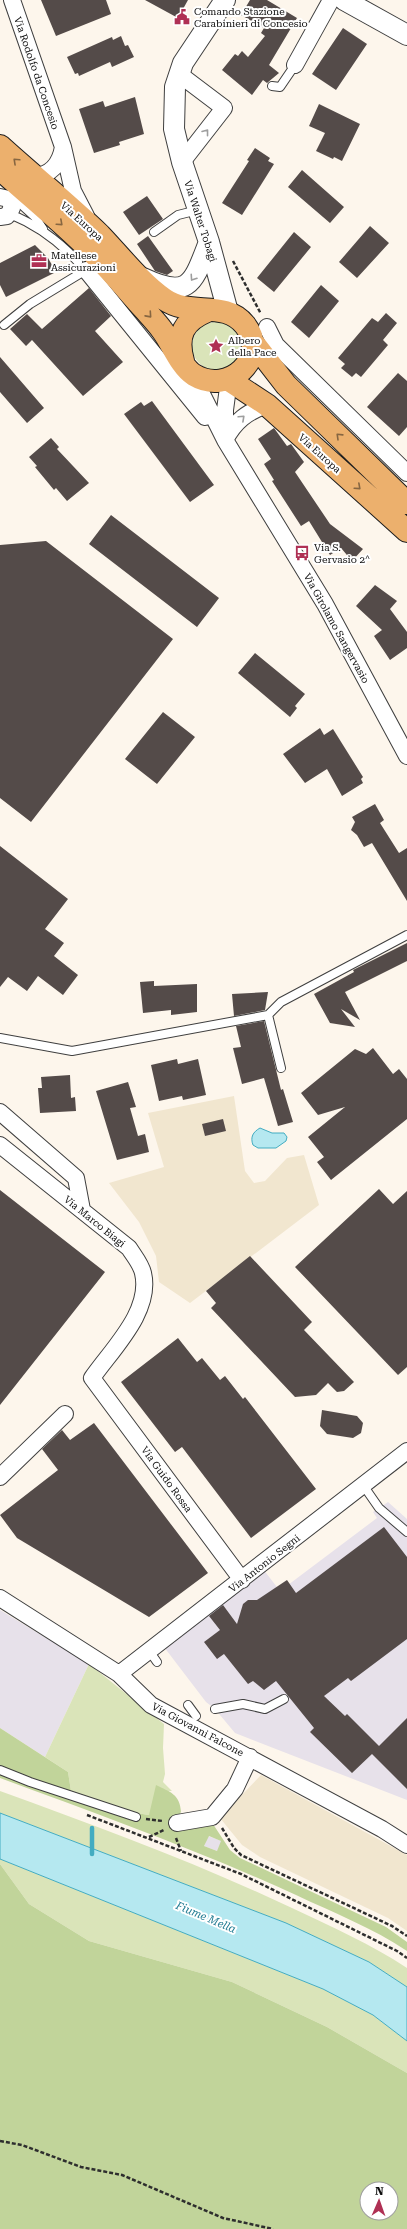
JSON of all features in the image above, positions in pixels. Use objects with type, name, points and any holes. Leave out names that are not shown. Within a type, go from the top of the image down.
[{"type":"main road","name":"Via Europa","points":[[0,146],[10,203]]},
{"type":"main road","name":"Via Europa","points":[[0,169],[10,203],[99,259],[162,330],[181,368]]},
{"type":"main road","name":"Via Europa","points":[[10,203],[98,234],[138,276],[165,300],[184,309],[215,311]]},
{"type":"main road","points":[[259,334],[247,364],[239,373],[229,380],[216,382],[204,380],[181,368],[179,349],[180,336],[186,324],[196,316],[215,311],[240,319],[248,329],[259,334],[286,385],[407,503]]},
{"type":"main road","name":"Via Europa","points":[[229,380],[267,405],[407,531]]},
{"type":"street","name":"Via Rodolfo da Concesio","points":[[12,0],[63,147],[73,191],[98,234]]},
{"type":"street","name":"Via Walter Tobagi","points":[[215,311],[219,280],[209,242],[182,162],[174,129],[175,88],[183,63],[225,0]]},
{"type":"street","points":[[295,65],[331,0]]},
{"type":"street","points":[[344,0],[407,35]]},
{"type":"street","points":[[179,74],[224,108],[182,162]]},
{"type":"street","points":[[10,203],[48,174],[56,166],[61,158],[63,147]]},
{"type":"street","points":[[138,276],[162,287],[174,290],[189,284],[198,271],[209,242]]},
{"type":"street","points":[[82,266],[181,368],[207,419],[222,433]]},
{"type":"street","points":[[259,334],[276,345],[407,473]]},
{"type":"street","name":"Via Girolamo Sangervasio","points":[[181,368],[325,604],[407,756]]},
{"type":"street","points":[[222,433],[229,380]]},
{"type":"street","points":[[222,433],[250,410],[267,405]]},
{"type":"street","points":[[0,1112],[76,1178],[82,1210]]},
{"type":"street","name":"Via Marco Biagi","points":[[0,1145],[129,1248],[143,1271],[145,1289],[139,1312],[92,1378]]},
{"type":"street","name":"Via Guido Rossa","points":[[92,1378],[242,1580]]},
{"type":"street","points":[[0,1477],[65,1414]]},
{"type":"street","name":"Via Antonio Segni","points":[[119,1674],[153,1656],[242,1580],[407,1450]]},
{"type":"street","name":"Via Giovanni Falcone","points":[[0,1598],[119,1674],[151,1704],[250,1757],[407,1845]]},
{"type":"street","points":[[177,1823],[212,1817],[235,1790],[250,1757]]},
{"type":"lane","points":[[272,86],[280,87],[295,65]]},
{"type":"lane","points":[[10,203],[35,217],[45,231]]},
{"type":"lane","points":[[4,325],[82,266],[64,247],[10,203]]},
{"type":"lane","points":[[154,232],[178,215],[198,210]]},
{"type":"lane","points":[[0,1038],[72,1051],[268,1015],[281,1002],[407,935]]},
{"type":"lane","points":[[268,1015],[281,1068]]},
{"type":"lane","points":[[363,1485],[380,1508],[407,1532]]},
{"type":"lane","points":[[215,1709],[243,1704],[265,1709],[284,1699]]},
{"type":"lane","points":[[188,1704],[196,1716]]},
{"type":"lane","points":[[0,1770],[30,1782],[136,1817]]},
{"type":"path","points":[[232,260],[259,334]]},
{"type":"path","points":[[84,1814],[241,1874],[397,1951],[407,1958]]},
{"type":"path","points":[[136,1817],[177,1823]]},
{"type":"path","points":[[212,1817],[224,1830],[234,1848],[241,1855],[392,1926],[407,1936]]},
{"type":"path","points":[[0,2141],[22,2145],[81,2167],[122,2175],[222,2218],[273,2229]]},
{"type":"shaded area","points":[[234,1096],[245,1171],[254,1183],[265,1181],[287,1158],[304,1155],[319,1205],[190,1303],[159,1282],[156,1256],[139,1222],[109,1183],[164,1167],[148,1113]]},
{"type":"shaded area","points":[[388,1502],[407,1519],[407,1800],[235,1733],[215,1709],[206,1702],[164,1647],[263,1569],[280,1591],[377,1518],[373,1512]]},
{"type":"shaded area","points":[[0,1610],[89,1664],[45,1757],[0,1728]]},
{"type":"shaded area","points":[[261,1775],[407,1855],[407,1931],[388,1918],[260,1857],[242,1845],[220,1818]]},
{"type":"shaded area","points":[[208,1836],[222,1841],[217,1851],[204,1846]]},
{"type":"green space","points":[[211,322],[221,322],[233,329],[240,341],[240,351],[233,363],[221,370],[211,370],[203,366],[196,359],[192,351],[192,341],[196,333],[203,326]]},
{"type":"green space","points":[[89,1664],[164,1724],[163,1748],[165,1774],[163,1782],[172,1791],[169,1791],[149,1815],[136,1813],[71,1791],[68,1772],[45,1757]]},
{"type":"green space","points":[[0,1728],[68,1772],[71,1791],[136,1813],[149,1815],[156,1785],[173,1794],[179,1801],[181,1812],[177,1818],[211,1821],[230,1850],[240,1858],[386,1927],[407,1942],[407,1951],[367,1928],[223,1863],[0,1778]],"holes":[[[209,1836],[221,1841],[217,1851],[204,1846]]]},
{"type":"green space","points":[[0,1791],[184,1861],[336,1929],[365,1943],[407,1968],[407,1987],[369,1962],[286,1923],[0,1813]]},
{"type":"green space","points":[[0,1859],[323,1989],[373,2015],[407,2041],[407,2073],[327,2027],[232,1982],[89,1941],[29,1904],[0,1864]]},
{"type":"green space","points":[[0,1864],[29,1904],[89,1941],[232,1982],[327,2027],[407,2073],[407,2229],[0,2229]]},
{"type":"water","points":[[260,1128],[272,1133],[284,1133],[287,1137],[286,1141],[276,1148],[258,1148],[253,1145],[252,1137]]},
{"type":"water","name":"Fiume Mella","points":[[0,1813],[286,1923],[369,1962],[407,1987],[407,2041],[373,2015],[323,1989],[0,1859]]},
{"type":"building","points":[[41,0],[106,0],[111,14],[56,36]]},
{"type":"building","points":[[145,0],[188,0],[178,18]]},
{"type":"building","points":[[250,0],[267,0],[297,18],[269,65],[279,73],[267,83],[263,80],[252,95],[222,70],[235,54],[238,56],[242,51],[248,57],[265,36],[261,33],[264,28],[241,15]]},
{"type":"building","points":[[343,28],[367,44],[336,90],[312,74]]},
{"type":"building","points":[[121,36],[125,46],[128,45],[134,57],[112,67],[110,62],[79,76],[78,73],[75,74],[67,57],[112,37],[113,40]]},
{"type":"building","points":[[135,97],[144,134],[119,142],[120,145],[94,153],[79,109],[103,101],[105,107]]},
{"type":"building","points":[[319,104],[360,124],[342,161],[334,157],[333,159],[316,151],[325,133],[309,126]]},
{"type":"building","points":[[255,148],[270,158],[268,161],[274,164],[242,215],[222,203],[249,161],[247,160]]},
{"type":"building","points":[[302,170],[344,207],[330,223],[288,187]]},
{"type":"building","points":[[147,196],[163,219],[139,235],[123,212]]},
{"type":"building","points":[[370,226],[389,243],[357,278],[339,262]]},
{"type":"building","points":[[294,232],[311,247],[274,292],[257,278]]},
{"type":"building","points":[[148,236],[173,271],[167,275],[155,271],[137,244]]},
{"type":"building","points":[[35,245],[48,258],[56,272],[6,297],[0,285],[0,263]]},
{"type":"building","points":[[321,285],[339,301],[309,338],[291,322]]},
{"type":"building","points":[[89,288],[111,316],[95,331],[123,362],[83,396],[32,340],[26,346],[10,329],[27,314],[42,329]]},
{"type":"building","points":[[386,313],[397,323],[383,340],[388,345],[361,377],[356,373],[352,377],[341,368],[345,364],[338,358],[372,318],[378,322]]},
{"type":"building","points":[[0,357],[44,408],[27,423],[0,392]]},
{"type":"building","points":[[398,373],[407,381],[407,427],[399,436],[367,407]]},
{"type":"building","points":[[152,401],[214,485],[190,502],[124,414],[141,402],[144,406]]},
{"type":"building","points":[[274,428],[287,446],[291,444],[304,462],[295,472],[330,524],[363,549],[352,561],[341,548],[330,555],[309,521],[301,526],[272,481],[274,480],[264,464],[271,459],[258,439]]},
{"type":"building","points":[[51,438],[59,447],[57,449],[89,483],[67,501],[56,488],[54,490],[35,467],[37,466],[29,457]]},
{"type":"building","points":[[111,515],[219,598],[197,627],[89,544]]},
{"type":"building","points":[[46,541],[173,639],[31,822],[0,798],[0,545]]},
{"type":"building","points":[[375,585],[397,601],[390,609],[407,632],[407,648],[390,660],[374,636],[382,630],[356,606]]},
{"type":"building","points":[[255,653],[305,694],[295,706],[297,708],[290,717],[238,673]]},
{"type":"building","points":[[163,712],[195,737],[157,784],[125,759]]},
{"type":"building","points":[[320,728],[324,735],[333,729],[363,777],[361,779],[363,783],[342,796],[327,769],[305,783],[283,754]]},
{"type":"building","points":[[375,804],[384,820],[380,823],[399,853],[407,848],[407,901],[372,843],[364,847],[357,835],[351,830],[355,822],[352,817]]},
{"type":"building","points":[[0,846],[68,899],[45,929],[64,943],[54,956],[78,975],[63,995],[38,976],[27,991],[8,977],[0,987]]},
{"type":"building","points":[[407,943],[407,961],[345,992],[360,1020],[341,1009],[355,1027],[330,1023],[314,994],[354,972],[353,970]]},
{"type":"building","points":[[154,981],[154,986],[197,984],[197,1012],[171,1015],[171,1010],[143,1013],[140,982]]},
{"type":"building","points":[[268,992],[265,1010],[234,1016],[232,994]]},
{"type":"building","points":[[264,1021],[281,1090],[283,1089],[293,1122],[278,1126],[264,1078],[242,1084],[233,1048],[241,1047],[236,1026]]},
{"type":"building","points":[[373,1048],[393,1074],[399,1069],[407,1079],[407,1119],[331,1180],[317,1162],[324,1157],[308,1137],[345,1107],[318,1115],[301,1093],[355,1049],[366,1054]]},
{"type":"building","points":[[177,1059],[178,1064],[198,1059],[206,1095],[183,1100],[182,1096],[159,1101],[151,1065]]},
{"type":"building","points":[[70,1075],[71,1098],[75,1097],[76,1111],[40,1113],[38,1088],[42,1088],[41,1077]]},
{"type":"building","points":[[128,1082],[136,1107],[130,1108],[138,1136],[145,1134],[149,1152],[117,1160],[96,1091]]},
{"type":"building","points":[[223,1119],[226,1131],[205,1136],[202,1124]]},
{"type":"building","points":[[379,1189],[393,1204],[407,1191],[407,1367],[398,1375],[295,1267]]},
{"type":"building","points":[[0,1190],[105,1272],[0,1405]]},
{"type":"building","points":[[250,1256],[312,1322],[304,1330],[354,1382],[344,1391],[337,1392],[328,1383],[316,1395],[295,1397],[211,1308],[216,1303],[206,1291]]},
{"type":"building","points":[[178,1338],[197,1362],[202,1358],[220,1380],[225,1376],[243,1399],[245,1397],[316,1489],[251,1538],[182,1447],[175,1452],[121,1382]]},
{"type":"building","points":[[322,1410],[357,1416],[363,1423],[361,1433],[353,1438],[327,1434],[320,1426]]},
{"type":"building","points":[[94,1423],[208,1573],[149,1617],[17,1538],[0,1515],[58,1470],[42,1449],[62,1430],[70,1440]]},
{"type":"building","points":[[384,1527],[407,1557],[407,1639],[351,1681],[348,1678],[324,1696],[345,1716],[347,1714],[379,1746],[407,1718],[407,1789],[372,1754],[352,1773],[310,1732],[314,1728],[276,1681],[264,1690],[253,1681],[248,1684],[224,1654],[217,1659],[204,1642],[220,1630],[209,1616],[223,1605],[237,1624],[243,1604],[248,1600],[257,1600],[287,1580],[296,1593]]},
{"type":"waterway","points":[[92,1828],[92,1854]]},
{"type":"place","name":"Comando Stazione Carabinieri di Concesio","points":[[182,17]]},
{"type":"place","name":"Matellese Assicurazioni","points":[[39,261]]},
{"type":"place","name":"Albero della Pace","points":[[216,346]]},
{"type":"place","name":"Via S. Gervasio 2^","points":[[302,553]]}]
